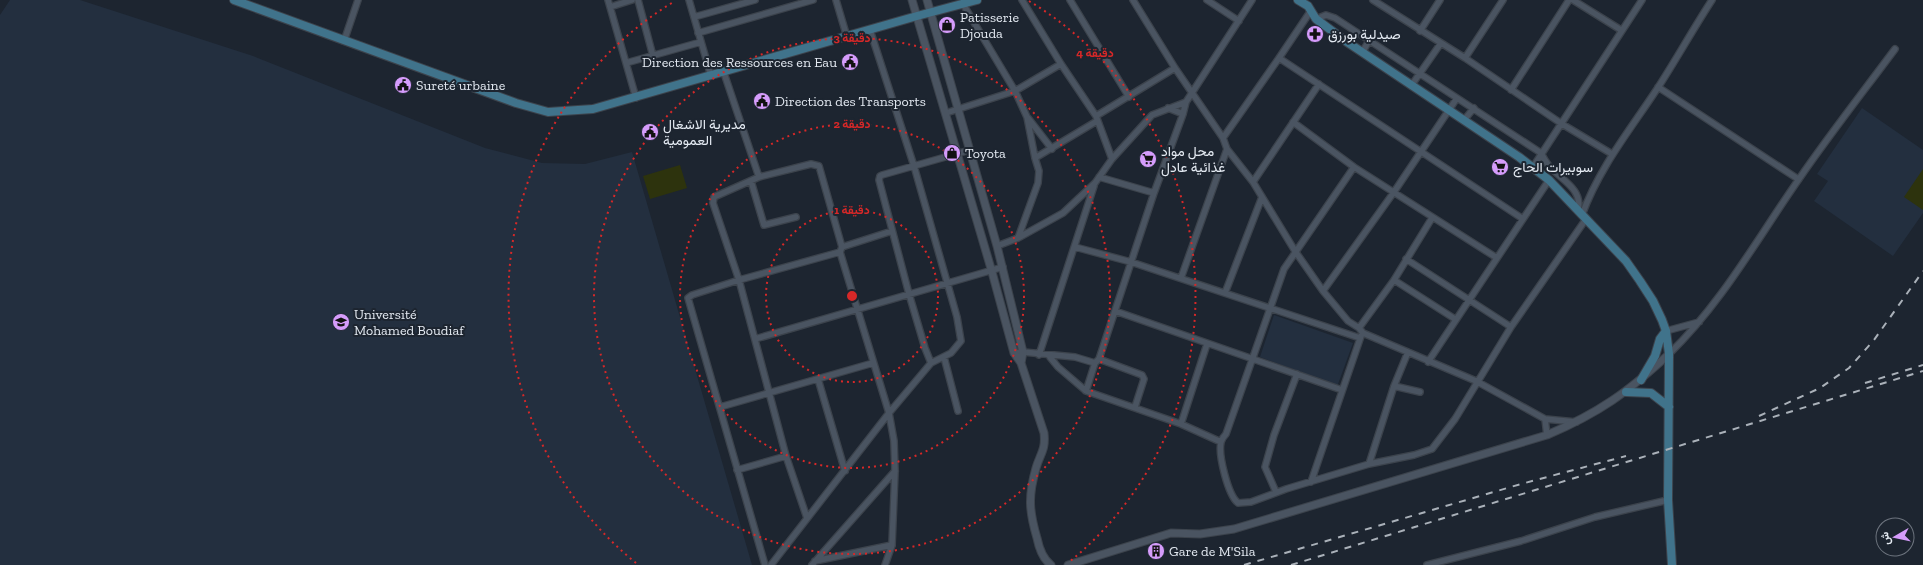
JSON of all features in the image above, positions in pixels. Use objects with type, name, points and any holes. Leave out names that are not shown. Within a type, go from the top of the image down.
[{"type":"main road","points":[[234,0],[516,103],[548,112],[593,109],[636,98],[977,0]]},
{"type":"main road","points":[[1298,0],[1310,6],[1316,18],[1362,51],[1411,86],[1533,167],[1549,180],[1626,260],[1640,281],[1653,301],[1666,331],[1669,354],[1668,500],[1672,565]]},
{"type":"main road","points":[[1641,380],[1655,356],[1660,339],[1666,331]]},
{"type":"main road","points":[[1626,392],[1651,393],[1669,407]]},
{"type":"street","points":[[344,41],[358,0]]},
{"type":"street","points":[[608,0],[636,98]]},
{"type":"street","points":[[610,7],[632,0]]},
{"type":"street","points":[[638,0],[653,56]]},
{"type":"street","points":[[689,0],[711,76]]},
{"type":"street","points":[[694,17],[755,0]]},
{"type":"street","points":[[698,33],[813,0]]},
{"type":"street","points":[[836,0],[847,37]]},
{"type":"street","points":[[912,0],[992,272],[1014,353],[1021,362],[1040,417],[1045,443],[1043,453],[1036,466],[1029,507],[1038,543],[1046,561],[1051,565]]},
{"type":"street","points":[[927,0],[1003,267],[1023,352],[1021,362]]},
{"type":"street","points":[[1022,0],[1096,119],[1112,159]]},
{"type":"street","points":[[1070,0],[1129,97]]},
{"type":"street","points":[[1133,0],[1175,68],[1223,138],[1227,149],[1253,182],[1295,251],[1323,291],[1348,321],[1359,328],[1361,335],[1311,482]]},
{"type":"street","points":[[1207,0],[1239,21]]},
{"type":"street","points":[[1086,391],[1115,311],[1154,194],[1184,114],[1186,102],[1252,0]]},
{"type":"street","points":[[1373,0],[1465,58],[1562,124],[1612,154]]},
{"type":"street","points":[[1420,31],[1440,0]]},
{"type":"street","points":[[1465,58],[1503,0]]},
{"type":"street","points":[[1511,90],[1569,0]]},
{"type":"street","points":[[1573,0],[1621,30]]},
{"type":"street","points":[[1533,167],[1541,152],[1562,124],[1621,30],[1642,0]]},
{"type":"street","points":[[1354,166],[1284,269],[1226,434],[1221,442],[1225,475],[1235,500],[1238,503],[1251,502],[1276,492],[1369,464],[1414,455],[1432,448],[1454,419],[1476,381],[1582,214],[1591,191],[1612,154],[1658,87],[1710,0]]},
{"type":"street","points":[[963,4],[1015,91],[1027,117],[1052,149]]},
{"type":"street","points":[[1223,138],[1279,58],[1310,6]]},
{"type":"street","points":[[1316,18],[1326,15],[1335,18],[1370,39],[1457,98],[1541,152],[1548,166],[1574,189],[1582,214]]},
{"type":"street","points":[[771,565],[845,471],[888,413],[931,363],[944,357],[958,346],[961,340],[957,317],[946,284],[914,166],[870,30]]},
{"type":"street","points":[[1362,51],[1370,39]]},
{"type":"street","points":[[626,63],[701,42]]},
{"type":"street","points":[[1411,86],[1421,74],[1441,43]]},
{"type":"street","points":[[1068,565],[1171,533],[1200,534],[1234,528],[1547,435],[1608,405],[1641,380],[1669,354],[1699,322],[1728,286],[1798,179],[1895,49]]},
{"type":"street","points":[[1279,58],[1420,153],[1522,219]]},
{"type":"street","points":[[946,113],[1015,91],[1061,64]]},
{"type":"street","points":[[1035,158],[1052,149],[1175,68]]},
{"type":"street","points":[[724,73],[759,177]]},
{"type":"street","points":[[1253,182],[1319,84]]},
{"type":"street","points":[[1658,87],[1798,179]]},
{"type":"street","points":[[1323,291],[1394,192],[1457,98]]},
{"type":"street","points":[[997,246],[1018,238],[1063,214],[1095,183],[1112,159],[1152,115],[1186,102]]},
{"type":"street","points":[[1168,108],[1184,114]]},
{"type":"street","points":[[1464,120],[1474,108]]},
{"type":"street","points":[[1018,238],[1038,183],[1039,171],[1027,117]]},
{"type":"street","points":[[1293,122],[1354,166],[1432,218],[1497,258]]},
{"type":"street","points":[[1181,278],[1227,149]]},
{"type":"street","points":[[931,363],[909,294],[879,180],[880,176],[970,150]]},
{"type":"street","points":[[807,518],[786,456],[739,280],[713,204],[713,199],[717,195],[759,177],[811,164],[819,166],[841,250],[888,413],[894,441],[895,471],[892,545],[885,565]]},
{"type":"street","points":[[1099,177],[1154,194]]},
{"type":"street","points":[[1428,362],[1456,319],[1470,301],[1522,219],[1549,180]]},
{"type":"street","points":[[751,181],[764,226],[796,217]]},
{"type":"street","points":[[1039,354],[1095,183]]},
{"type":"street","points":[[1224,293],[1262,197]]},
{"type":"street","points":[[1359,328],[1394,280],[1432,218]]},
{"type":"street","points":[[765,565],[688,298],[692,295],[841,250],[892,232]]},
{"type":"street","points":[[1075,247],[1131,262],[1269,309],[1361,335],[1408,352],[1428,362],[1476,381],[1545,419],[1576,422]]},
{"type":"street","points":[[1406,259],[1511,327]]},
{"type":"street","points":[[755,339],[858,308],[992,272],[1003,267]]},
{"type":"street","points":[[1394,280],[1456,319]]},
{"type":"street","points":[[1115,311],[1342,390]]},
{"type":"street","points":[[1666,331],[1699,322]]},
{"type":"street","points":[[1181,424],[1207,344]]},
{"type":"street","points":[[1014,353],[1023,352],[1049,356],[1075,357],[1097,361],[1142,375],[1144,379],[1136,407]]},
{"type":"street","points":[[1369,464],[1394,386],[1408,352]]},
{"type":"street","points":[[1049,356],[1058,368],[1086,391],[1136,407],[1181,424],[1221,442]]},
{"type":"street","points":[[944,357],[958,411]]},
{"type":"street","points":[[720,407],[874,363]]},
{"type":"street","points":[[1276,492],[1265,466],[1274,435],[1297,374]]},
{"type":"street","points":[[818,379],[845,471]]},
{"type":"street","points":[[1394,386],[1420,392]]},
{"type":"street","points":[[1545,419],[1547,435]]},
{"type":"street","points":[[737,470],[786,456]]},
{"type":"street","points":[[813,563],[895,471]]},
{"type":"street","points":[[1427,565],[1521,541],[1595,517],[1668,500]]},
{"type":"street","points":[[813,563],[892,545]]},
{"type":"shaded area","name":"Université Mohamed Boudiaf","points":[[10,0],[80,0],[253,56],[485,148],[542,163],[585,164],[632,152],[752,565],[0,565],[0,15]]},
{"type":"shaded area","points":[[1862,108],[1923,150],[1923,213],[1893,256],[1814,201],[1828,181],[1817,174]]},
{"type":"shaded area","points":[[1274,315],[1353,343],[1338,384],[1333,384],[1260,357]]},
{"type":"green space","points":[[680,165],[687,188],[650,199],[643,176]]},
{"type":"green space","points":[[1923,169],[1923,210],[1904,197]]},
{"type":"railway","points":[[1759,416],[1820,388],[1849,368],[1874,340],[1923,271]]},
{"type":"railway","points":[[1865,383],[1923,365]]},
{"type":"railway","points":[[1291,565],[1923,371]]},
{"type":"railway","points":[[1244,565],[1521,484],[1626,456]]},
{"type":"place","name":"Patisserie Djouda","points":[[947,25]]},
{"type":"place","name":"صيدلية بورزق","points":[[1315,34]]},
{"type":"place","name":"Direction des Ressources en Eau","points":[[850,62]]},
{"type":"place","name":"Sureté urbaine","points":[[403,85]]},
{"type":"place","name":"Direction des Transports","points":[[762,101]]},
{"type":"place","name":"مديرية الاشغال العمومية","points":[[650,132]]},
{"type":"place","name":"Toyota","points":[[952,153]]},
{"type":"place","name":"محل مواد غذائية عادل","points":[[1148,159]]},
{"type":"place","name":"سوبيرات الحاج","points":[[1500,167]]},
{"type":"place","name":"Université Mohamed Boudiaf","points":[[341,322]]},
{"type":"place","name":"Gare de M'Sila","points":[[1156,551]]}]
